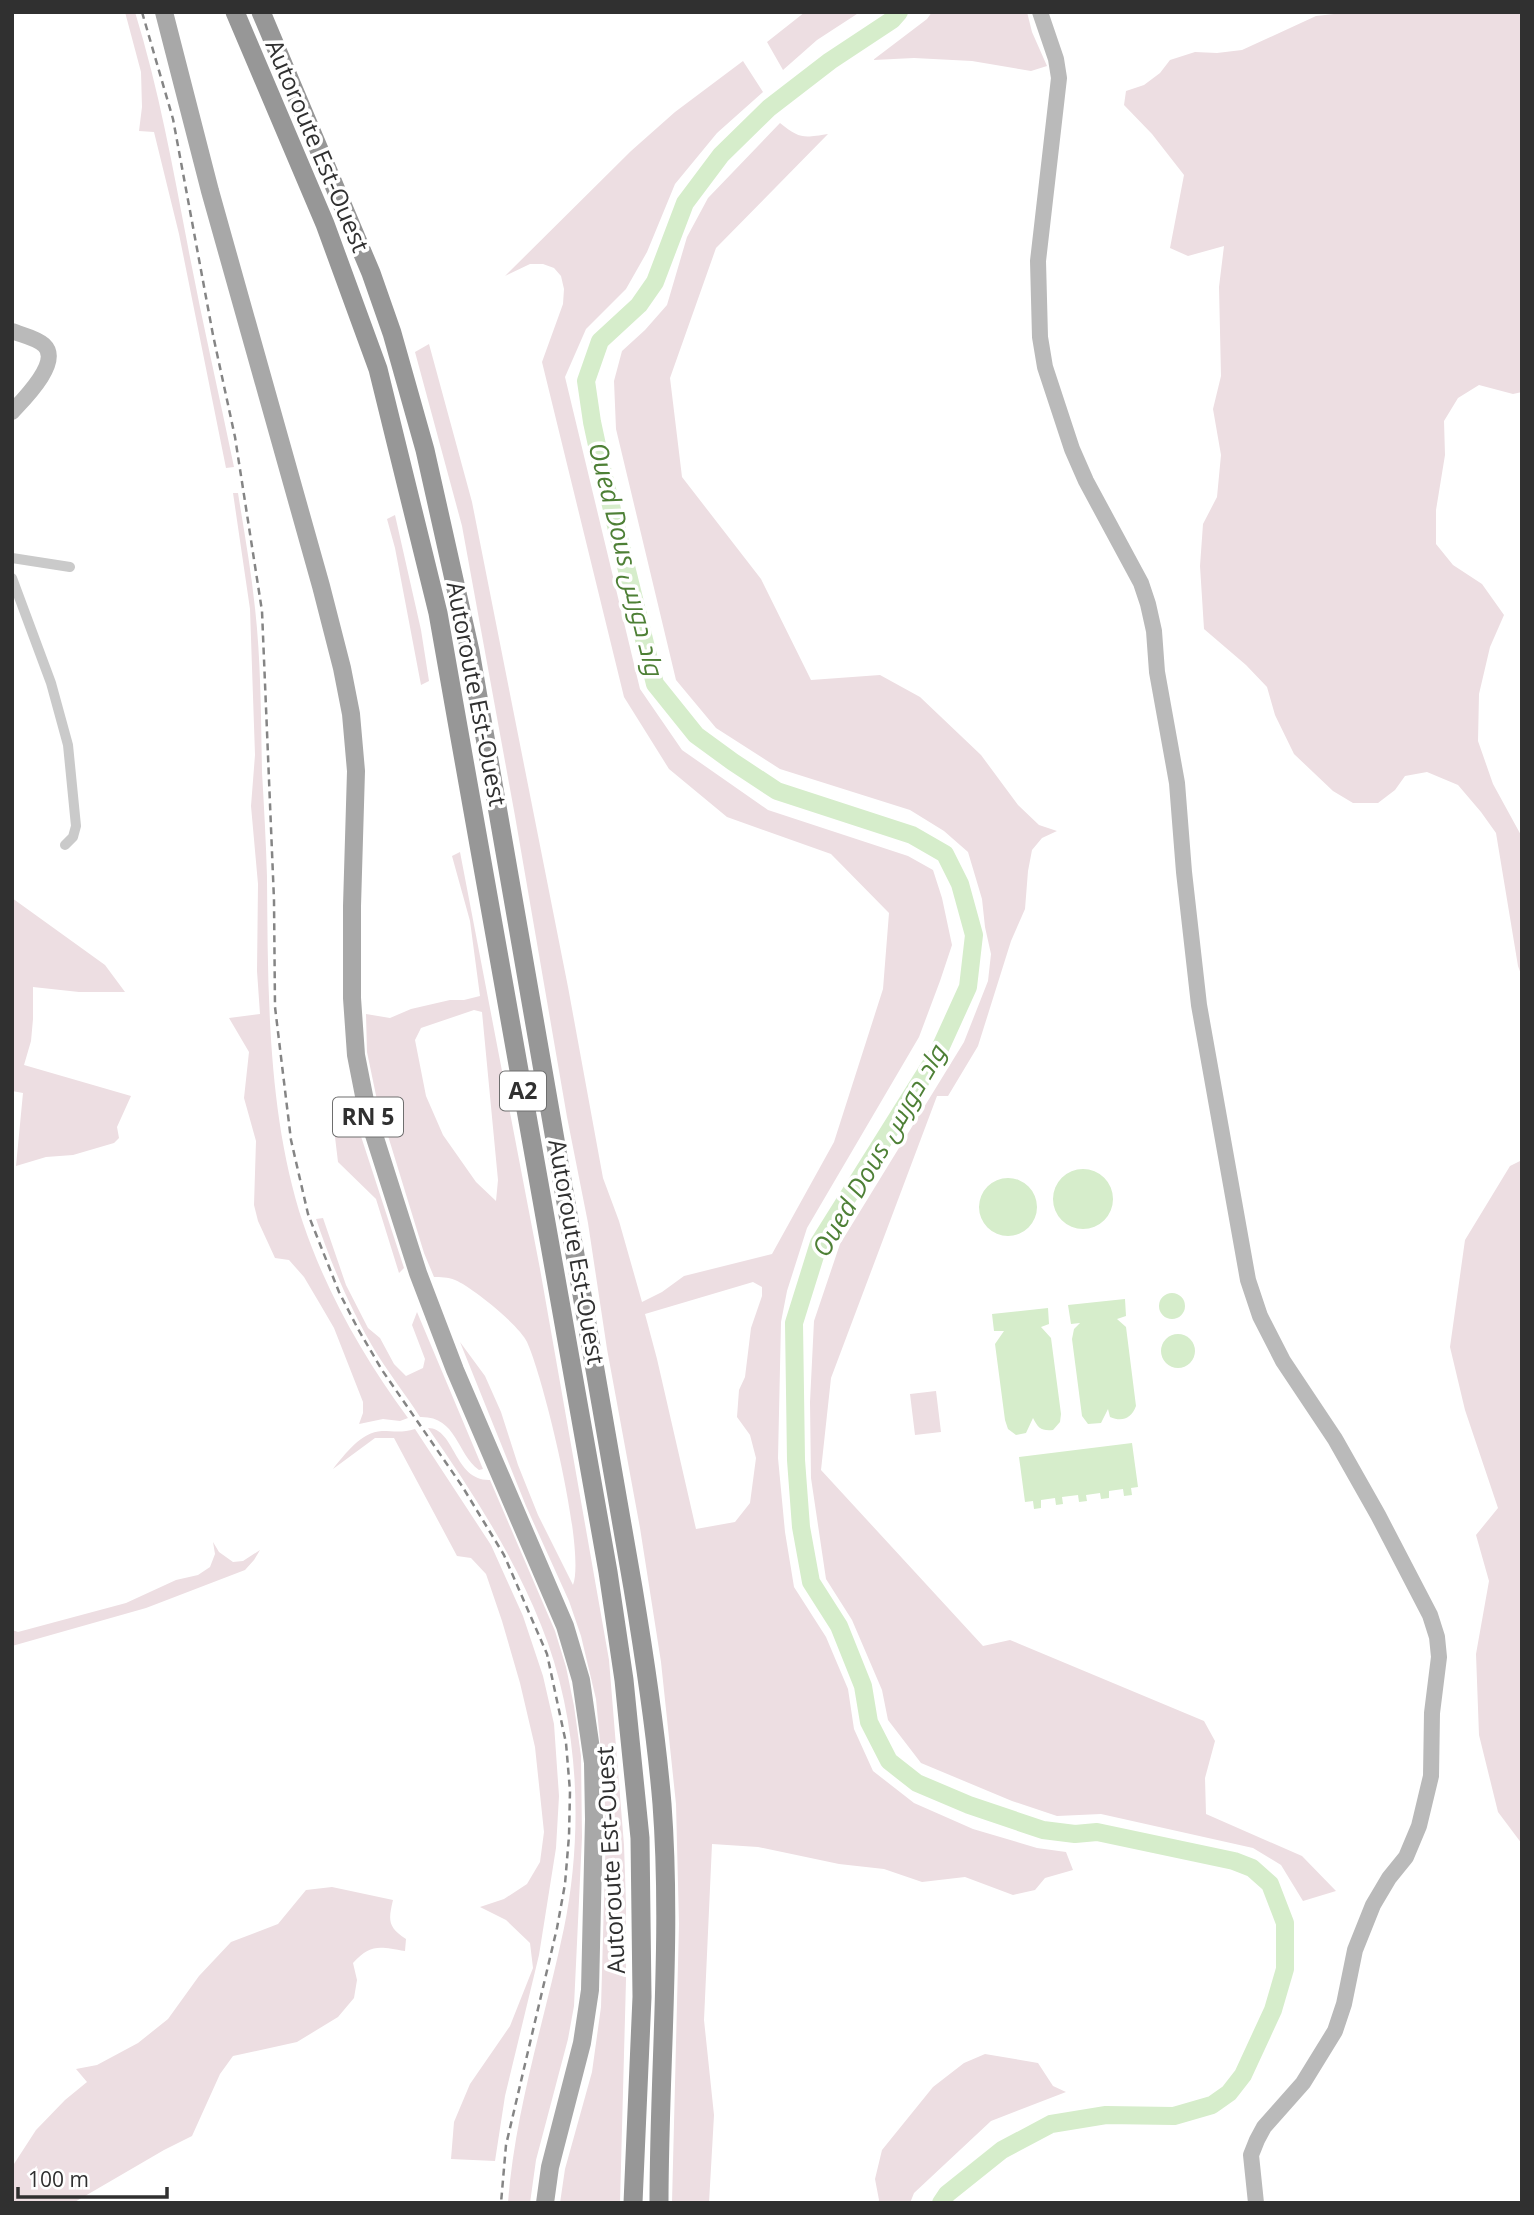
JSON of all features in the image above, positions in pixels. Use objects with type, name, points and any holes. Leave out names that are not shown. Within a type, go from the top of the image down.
[{"type":"highway","name":"Autoroute Est-Ouest","points":[[235,12],[325,224],[378,369],[440,626],[603,1545],[624,1679],[640,1838],[642,1997],[633,2203]]},
{"type":"highway","name":"Autoroute Est-Ouest","points":[[261,12],[371,273],[392,333],[425,450],[470,651],[650,1691],[662,1805],[665,1887],[666,1974],[661,2065],[659,2203]]},
{"type":"main road","name":"RN 5","points":[[164,12],[210,191],[321,586],[351,714],[356,771],[352,998],[356,1055],[368,1116],[423,1285],[455,1370],[565,1626],[581,1680],[593,1763],[590,1990],[582,2043],[550,2166],[545,2203]]},
{"type":"street","points":[[1040,12],[1056,58],[1059,78],[1038,261],[1040,337],[1045,367],[1072,449],[1086,481],[1141,583],[1154,631],[1157,672],[1177,783],[1199,1004],[1248,1280],[1260,1316],[1283,1362],[1335,1439],[1430,1615],[1439,1657],[1432,1713],[1431,1776],[1419,1826],[1406,1857],[1389,1878],[1373,1905],[1355,1950],[1344,2004],[1335,2031],[1303,2083],[1264,2127],[1257,2140],[1251,2155],[1256,2203]]},
{"type":"street","points":[[12,331],[45,345],[48,356],[46,368],[34,389],[12,412]]},
{"type":"street","points":[[12,558],[70,567]]},
{"type":"street","points":[[12,578],[51,683],[68,745],[76,826],[73,836],[65,845]]},
{"type":"shaded area","points":[[125,12],[135,12],[144,41],[171,158],[234,467],[226,468],[179,234],[154,132],[139,131],[142,107],[141,72]]},
{"type":"shaded area","points":[[805,12],[860,12],[817,40],[783,70],[767,42]]},
{"type":"shaded area","points":[[932,12],[1027,12],[1032,32],[1047,66],[1031,71],[972,61],[914,58],[873,60],[927,19]]},
{"type":"shaded area","points":[[1352,12],[1522,12],[1522,392],[1513,394],[1479,385],[1458,398],[1444,421],[1445,455],[1436,510],[1436,544],[1453,565],[1482,584],[1504,615],[1490,647],[1479,694],[1478,741],[1493,784],[1522,837],[1522,977],[1496,833],[1458,785],[1427,772],[1405,776],[1395,790],[1378,803],[1353,803],[1333,791],[1294,754],[1275,715],[1267,687],[1204,629],[1200,566],[1203,524],[1217,497],[1221,455],[1213,409],[1221,376],[1219,287],[1224,246],[1188,256],[1170,248],[1184,175],[1152,134],[1124,105],[1126,91],[1144,85],[1160,73],[1170,60],[1195,52],[1242,50],[1316,16]]},
{"type":"shaded area","points":[[743,61],[763,92],[717,133],[675,184],[647,252],[626,289],[586,329],[565,377],[640,689],[682,750],[768,810],[908,856],[933,870],[952,945],[919,1037],[807,1228],[787,1291],[781,1322],[778,1458],[785,1532],[794,1587],[826,1637],[848,1689],[854,1729],[873,1771],[914,1803],[973,1829],[1037,1848],[1066,1852],[1073,1870],[1045,1878],[1035,1890],[1013,1895],[965,1877],[922,1882],[884,1869],[839,1864],[758,1847],[712,1844],[704,2020],[714,2115],[709,2203],[672,2203],[679,1924],[676,1804],[661,1662],[640,1528],[607,1349],[588,1223],[462,526],[415,352],[429,344],[472,502],[603,1178],[619,1221],[642,1302],[684,1276],[772,1254],[834,1142],[883,989],[889,913],[831,854],[727,817],[669,769],[624,697],[542,362],[563,304],[561,276],[554,268],[543,264],[530,264],[505,276],[631,151],[675,112]],"holes":[[[753,1282],[762,1287],[762,1296],[751,1328],[745,1377],[739,1390],[737,1417],[750,1435],[756,1458],[750,1503],[735,1522],[696,1529],[645,1314]]]},
{"type":"shaded area","points":[[780,123],[802,136],[828,134],[716,248],[670,378],[682,477],[761,579],[811,680],[880,675],[920,697],[981,755],[1018,805],[1039,825],[1057,831],[1042,838],[1032,850],[1025,909],[1011,941],[978,1046],[948,1096],[937,1096],[831,1378],[821,1470],[983,1646],[1010,1640],[1204,1721],[1215,1741],[1205,1778],[1206,1814],[1302,1856],[1336,1891],[1303,1901],[1281,1865],[1253,1848],[1101,1814],[1057,1816],[1012,1801],[921,1763],[888,1720],[882,1690],[852,1620],[826,1579],[811,1478],[810,1402],[814,1321],[840,1244],[964,1042],[988,981],[991,954],[982,899],[968,852],[944,831],[910,810],[780,769],[716,728],[676,680],[616,429],[614,381],[622,351],[667,305],[687,237],[708,198]]},
{"type":"shaded area","points":[[233,493],[238,493],[257,628],[267,864],[269,1008],[282,1139],[303,1223],[323,1275],[348,1325],[408,1418],[400,1421],[383,1419],[359,1424],[363,1402],[334,1328],[304,1277],[289,1260],[275,1258],[258,1221],[254,1205],[256,1141],[244,1098],[249,1052],[229,1018],[260,1014],[257,971],[258,884],[251,806],[255,755],[250,609]]},
{"type":"shaded area","points":[[395,515],[421,630],[429,681],[421,685],[387,519]]},
{"type":"shaded area","points":[[460,852],[540,1269],[609,1660],[624,1845],[626,1904],[620,2203],[560,2203],[565,2169],[592,2072],[601,2007],[606,1829],[596,1699],[581,1636],[569,1601],[526,1506],[460,1342],[485,1376],[501,1412],[538,1515],[573,1585],[574,1538],[561,1465],[543,1391],[527,1342],[505,1317],[472,1290],[452,1279],[434,1277],[424,1253],[377,1100],[367,1052],[366,1014],[390,1018],[411,1009],[480,996],[470,921],[452,856]],"holes":[[[474,1010],[482,1012],[498,1180],[496,1201],[476,1182],[443,1135],[426,1096],[415,1040],[421,1028]]]},
{"type":"shaded area","points":[[12,898],[105,965],[125,992],[79,992],[33,987],[31,1041],[24,1065],[131,1096],[117,1127],[119,1138],[114,1143],[73,1155],[46,1157],[16,1166],[23,1093],[12,1091]]},
{"type":"shaded area","points":[[349,1115],[356,1121],[404,1268],[399,1273],[376,1199],[338,1162],[335,1137],[344,1118]]},
{"type":"shaded area","points":[[1522,1160],[1522,1844],[1498,1812],[1479,1735],[1476,1654],[1489,1581],[1476,1535],[1498,1508],[1465,1410],[1450,1347],[1465,1240],[1510,1166]]},
{"type":"shaded area","points":[[1083,1169],[1104,1178],[1113,1199],[1104,1220],[1083,1229],[1062,1220],[1053,1199],[1062,1178]]},
{"type":"shaded area","points":[[1002,1178],[1014,1178],[1029,1186],[1037,1201],[1037,1213],[1029,1228],[1014,1236],[1002,1236],[987,1228],[979,1213],[979,1201],[987,1186]]},
{"type":"shaded area","points":[[323,1218],[346,1285],[368,1328],[380,1338],[394,1364],[406,1376],[423,1368],[425,1359],[412,1325],[417,1312],[483,1469],[479,1470],[471,1463],[442,1422],[420,1417],[377,1354],[350,1305],[329,1254],[316,1219]]},
{"type":"shaded area","points":[[1172,1293],[1181,1297],[1185,1306],[1181,1315],[1172,1319],[1163,1315],[1159,1306],[1163,1297]]},
{"type":"shaded area","points":[[1125,1299],[1126,1316],[1117,1319],[1126,1327],[1136,1406],[1126,1418],[1110,1417],[1108,1409],[1101,1423],[1088,1424],[1082,1416],[1072,1339],[1074,1329],[1080,1323],[1071,1324],[1068,1305]]},
{"type":"shaded area","points":[[1048,1308],[1049,1324],[1041,1327],[1051,1338],[1060,1422],[1053,1430],[1046,1430],[1038,1426],[1033,1418],[1026,1433],[1016,1435],[1008,1429],[1005,1420],[995,1344],[1004,1331],[994,1331],[992,1314]]},
{"type":"shaded area","points":[[1178,1334],[1190,1339],[1195,1351],[1190,1363],[1178,1368],[1166,1363],[1161,1351],[1166,1339]]},
{"type":"shaded area","points":[[936,1391],[941,1432],[915,1435],[910,1394]]},
{"type":"shaded area","points":[[428,1428],[437,1430],[444,1436],[469,1472],[478,1478],[490,1480],[555,1631],[566,1667],[581,1756],[582,1837],[574,2006],[536,2160],[530,2203],[508,2203],[517,2133],[570,1891],[576,1814],[570,1736],[554,1661],[530,1599],[490,1523]]},
{"type":"shaded area","points":[[415,1429],[491,1545],[523,1616],[543,1676],[554,1724],[559,1796],[556,1848],[539,1955],[505,2096],[495,2161],[451,2159],[454,2122],[470,2084],[510,2026],[533,1968],[530,1943],[506,1920],[480,1907],[504,1899],[527,1884],[540,1862],[544,1832],[535,1747],[520,1683],[486,1574],[471,1558],[457,1556],[394,1438],[375,1438],[333,1469],[354,1445],[367,1435],[382,1431]]},
{"type":"shaded area","points":[[1132,1443],[1138,1487],[1131,1488],[1132,1495],[1124,1496],[1123,1489],[1109,1491],[1109,1498],[1101,1499],[1100,1493],[1086,1495],[1087,1501],[1079,1502],[1078,1495],[1062,1497],[1063,1504],[1056,1505],[1055,1498],[1041,1500],[1041,1508],[1034,1509],[1033,1501],[1025,1502],[1019,1457]]},
{"type":"shaded area","points":[[213,1542],[219,1552],[233,1562],[243,1561],[260,1550],[245,1570],[146,1608],[12,1646],[12,1630],[18,1632],[126,1603],[176,1580],[198,1575],[210,1567],[215,1554]]},
{"type":"shaded area","points":[[332,1887],[393,1900],[391,1923],[406,1939],[405,1951],[376,1948],[359,1957],[353,1963],[357,1980],[354,1998],[338,2017],[297,2042],[233,2056],[220,2074],[192,2136],[73,2203],[12,2203],[12,2167],[36,2130],[87,2082],[76,2069],[97,2065],[138,2043],[168,2019],[199,1976],[231,1942],[278,1924],[306,1890]]},
{"type":"shaded area","points":[[985,2054],[1038,2063],[1053,2086],[1066,2092],[991,2121],[914,2193],[910,2203],[878,2203],[875,2179],[882,2150],[933,2087],[964,2063]]},
{"type":"waterway","name":"Oued Dous واد دورس","points":[[899,12],[892,20],[830,61],[769,108],[721,155],[685,203],[655,282],[639,305],[600,341],[586,381],[603,473],[655,684],[696,735],[777,791],[912,835],[945,854],[960,884],[974,935],[968,987],[938,1053],[819,1243],[794,1323],[796,1460],[801,1527],[811,1582],[839,1626],[863,1686],[869,1722],[889,1761],[917,1783],[969,1805],[1043,1830],[1075,1834],[1097,1832],[1234,1861],[1252,1868],[1270,1884],[1285,1923],[1285,1969],[1273,2010],[1243,2075],[1229,2093],[1212,2105],[1174,2116],[1106,2115],[1051,2124],[1002,2150],[947,2194],[941,2203]]},
{"type":"railway","points":[[142,12],[173,119],[235,437],[262,611],[274,900],[275,1007],[291,1140],[308,1214],[339,1292],[358,1329],[382,1370],[462,1486],[504,1555],[547,1654],[566,1743],[570,1791],[565,1884],[506,2145],[501,2203]]}]
